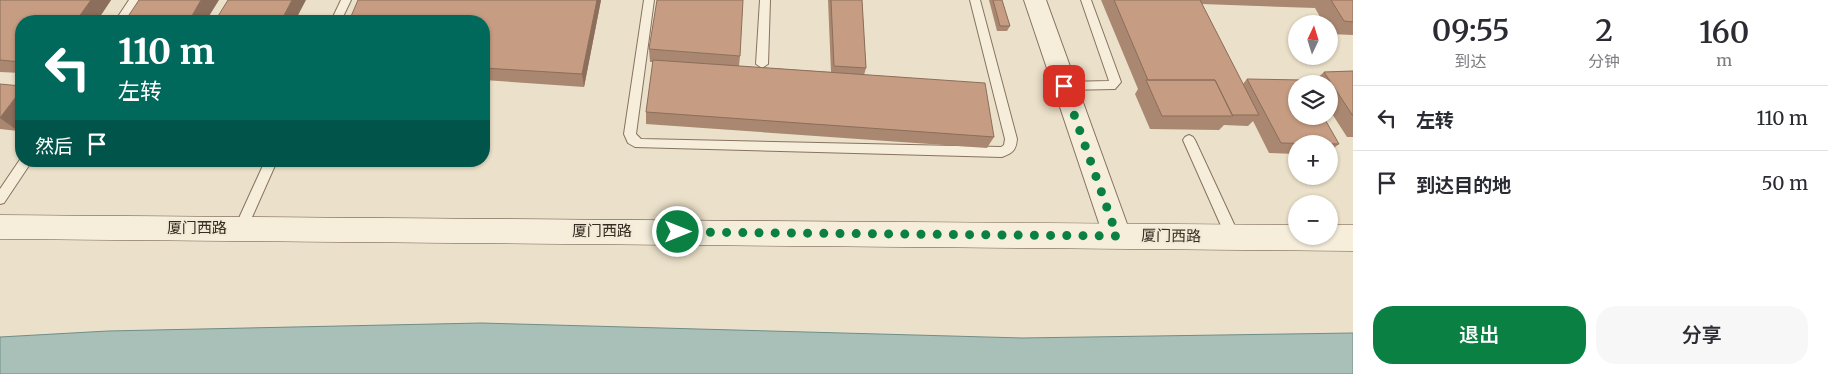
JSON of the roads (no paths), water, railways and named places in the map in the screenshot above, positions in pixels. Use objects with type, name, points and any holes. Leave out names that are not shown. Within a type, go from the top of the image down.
[{"type":"street","points":[[1035,0],[1117,236]]},
{"type":"street","name":"厦门西路","points":[[0,227],[1353,238]]},
{"type":"lane","points":[[124,15],[135,0]]},
{"type":"lane","points":[[339,15],[346,0]]},
{"type":"lane","points":[[649,0],[630,134],[632,140],[639,144],[1002,152],[1010,148],[1011,139],[975,0]]},
{"type":"lane","points":[[762,64],[765,0]]},
{"type":"lane","points":[[1064,86],[1112,86],[1114,82],[1086,0]]},
{"type":"lane","points":[[1189,140],[1233,237]]},
{"type":"lane","points":[[0,199],[22,167]]},
{"type":"lane","points":[[240,229],[268,167]]},
{"type":"water","points":[[481,323],[1022,338],[1353,333],[1353,374],[0,374],[0,337],[108,331]]}]
